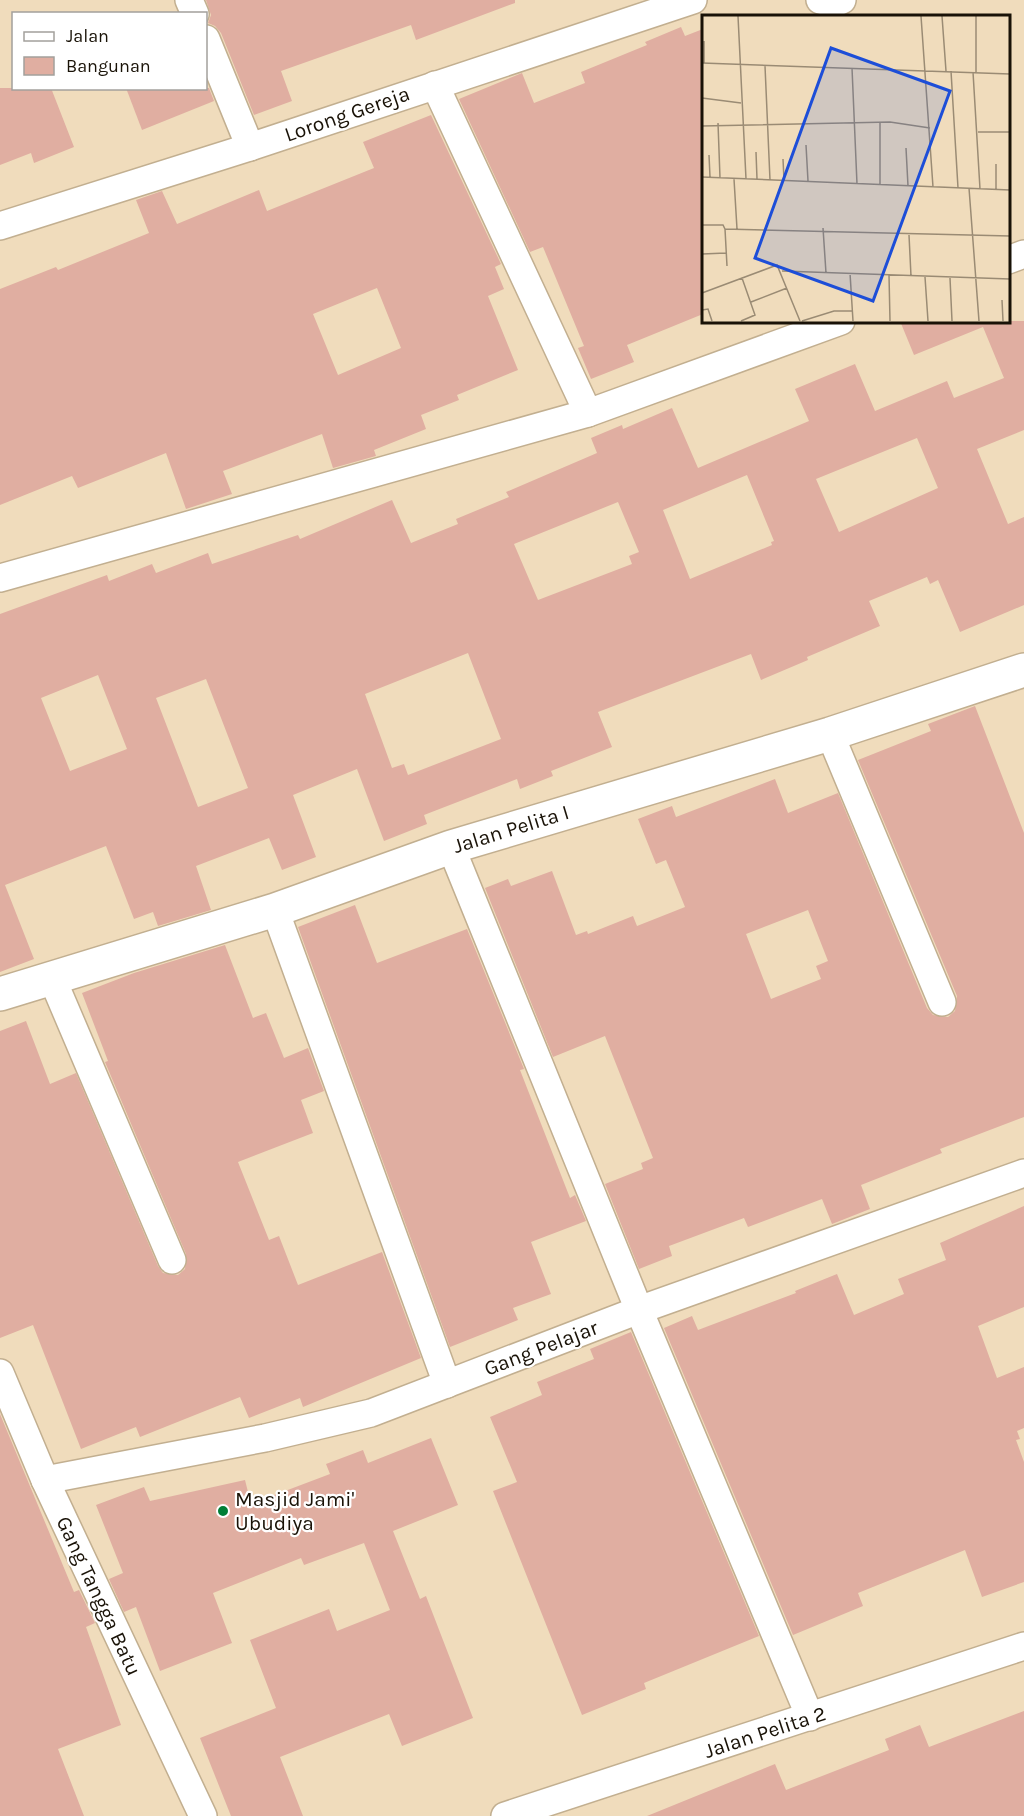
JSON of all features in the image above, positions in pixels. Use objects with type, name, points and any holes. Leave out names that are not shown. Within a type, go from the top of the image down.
[{"type":"street","name":"Lorong Gereja","points":[[0,226],[250,147],[693,0]]},
{"type":"street","points":[[820,0],[834,4],[842,0]]},
{"type":"street","points":[[207,41],[250,147]]},
{"type":"street","points":[[435,85],[588,412]]},
{"type":"street","points":[[1009,260],[1024,254]]},
{"type":"street","points":[[0,578],[588,412],[838,322]]},
{"type":"street","name":"Jalan Pelita I","points":[[0,994],[275,910],[451,847],[1023,675]]},
{"type":"street","points":[[830,734],[942,1002]]},
{"type":"street","points":[[451,847],[639,1310],[810,1717]]},
{"type":"street","points":[[275,910],[447,1384]]},
{"type":"street","points":[[52,978],[172,1260]]},
{"type":"street","name":"Gang Pelajar","points":[[45,1480],[265,1438],[372,1413],[639,1310],[1024,1173]]},
{"type":"street","name":"Gang Tangga Batu","points":[[0,1373],[45,1480],[202,1816]]},
{"type":"street","name":"Jalan Pelita 2","points":[[505,1816],[1024,1646]]},
{"type":"building","points":[[206,0],[515,0],[515,3],[416,40],[411,25],[281,71],[292,101],[254,115],[221,33],[215,26],[208,23],[211,15]]},
{"type":"building","points":[[681,27],[685,36],[702,29],[702,314],[627,345],[634,362],[591,379],[578,348],[584,346],[543,247],[530,252],[459,99],[522,73],[534,103],[585,83],[581,72],[647,45],[645,42]]},
{"type":"building","points":[[0,88],[52,90],[74,147],[34,163],[31,153],[0,165]]},
{"type":"building","points":[[209,88],[214,101],[142,130],[127,90],[207,90]]},
{"type":"building","points":[[431,115],[501,264],[495,267],[504,289],[488,296],[518,370],[457,395],[459,400],[421,415],[426,429],[374,450],[376,456],[333,468],[322,434],[223,471],[232,494],[186,509],[166,453],[78,488],[72,476],[0,505],[0,289],[56,267],[58,270],[149,233],[136,200],[162,191],[177,224],[259,190],[267,211],[374,168],[363,142]],"holes":[[[377,288],[401,348],[338,375],[313,314]]]},
{"type":"building","points":[[1024,321],[1024,430],[977,449],[1008,524],[1024,517],[1024,605],[960,632],[938,580],[930,584],[927,577],[869,601],[880,626],[807,657],[808,660],[761,680],[751,654],[598,712],[612,747],[551,771],[553,776],[520,789],[517,779],[424,815],[427,824],[384,841],[357,769],[293,795],[316,857],[282,870],[269,838],[196,866],[211,910],[158,926],[153,912],[134,919],[106,846],[5,885],[34,959],[0,972],[0,614],[107,575],[109,581],[152,564],[156,573],[208,553],[212,564],[298,535],[300,539],[392,500],[411,543],[458,524],[456,519],[509,497],[506,492],[597,453],[591,438],[622,425],[623,429],[672,408],[698,468],[809,421],[795,389],[855,364],[875,411],[947,381],[954,398],[1004,378],[983,327],[914,355],[900,322]],"holes":[[[917,438],[938,488],[839,532],[816,479]],[[747,475],[774,541],[771,542],[772,545],[690,579],[663,510]],[[618,502],[639,552],[629,556],[632,564],[538,600],[514,544]],[[468,653],[501,739],[408,775],[404,764],[392,768],[365,694]],[[98,675],[127,749],[70,771],[41,698]],[[206,679],[248,788],[198,807],[156,698]]]},
{"type":"building","points":[[975,706],[1024,833],[1024,1117],[940,1149],[942,1153],[861,1185],[870,1209],[832,1224],[822,1199],[748,1227],[744,1218],[669,1246],[672,1256],[639,1269],[605,1184],[643,1169],[641,1163],[653,1158],[605,1036],[553,1057],[485,888],[508,879],[511,886],[552,871],[576,935],[587,931],[588,934],[633,916],[637,926],[685,907],[666,860],[656,864],[638,819],[672,806],[676,817],[775,779],[788,813],[838,793],[927,1008],[933,1015],[948,1017],[955,1011],[957,996],[858,760],[931,731],[928,724]],"holes":[[[808,910],[828,961],[816,966],[821,979],[771,999],[746,934]]]},
{"type":"building","points":[[355,905],[377,963],[467,929],[524,1069],[520,1070],[570,1198],[575,1195],[586,1221],[531,1242],[551,1294],[513,1308],[518,1320],[450,1347],[298,927]]},
{"type":"building","points":[[225,945],[253,1018],[266,1013],[284,1058],[308,1048],[324,1091],[301,1100],[313,1133],[238,1162],[269,1240],[279,1236],[298,1285],[382,1252],[421,1358],[303,1407],[300,1398],[249,1418],[240,1397],[140,1437],[136,1427],[81,1449],[33,1325],[0,1338],[0,1031],[26,1021],[50,1084],[76,1073],[158,1266],[163,1273],[178,1275],[185,1269],[186,1254],[105,1062],[108,1061],[82,993],[134,973]]},
{"type":"building","points":[[1024,1206],[1024,1307],[978,1326],[997,1378],[1024,1367],[1024,1428],[1017,1431],[1020,1439],[1016,1440],[1024,1462],[1024,1582],[982,1597],[965,1550],[858,1593],[863,1606],[793,1635],[664,1328],[692,1316],[698,1330],[796,1293],[795,1291],[837,1274],[854,1315],[904,1294],[898,1279],[946,1260],[940,1243]]},
{"type":"building","points":[[631,1332],[759,1636],[644,1683],[646,1689],[582,1715],[493,1491],[517,1482],[490,1417],[542,1395],[537,1382],[594,1359],[590,1349]]},
{"type":"building","points":[[0,1414],[74,1592],[79,1590],[95,1623],[86,1627],[121,1725],[58,1749],[84,1816],[0,1816]]},
{"type":"building","points":[[431,1438],[458,1505],[393,1531],[420,1599],[426,1596],[473,1718],[402,1746],[389,1714],[280,1757],[303,1816],[231,1816],[200,1738],[276,1708],[250,1640],[329,1609],[337,1631],[390,1610],[364,1543],[304,1565],[301,1558],[213,1593],[232,1643],[160,1671],[136,1607],[124,1612],[109,1579],[123,1573],[96,1505],[144,1487],[150,1501],[245,1480],[251,1504],[330,1474],[326,1464],[363,1450],[368,1463]]},
{"type":"building","points":[[1024,1711],[1024,1816],[647,1816],[775,1764],[786,1790],[889,1750],[885,1739],[920,1725],[929,1747]]},
{"type":"place","name":"Masjid Jami' Ubudiya","points":[[223,1511]]}]
